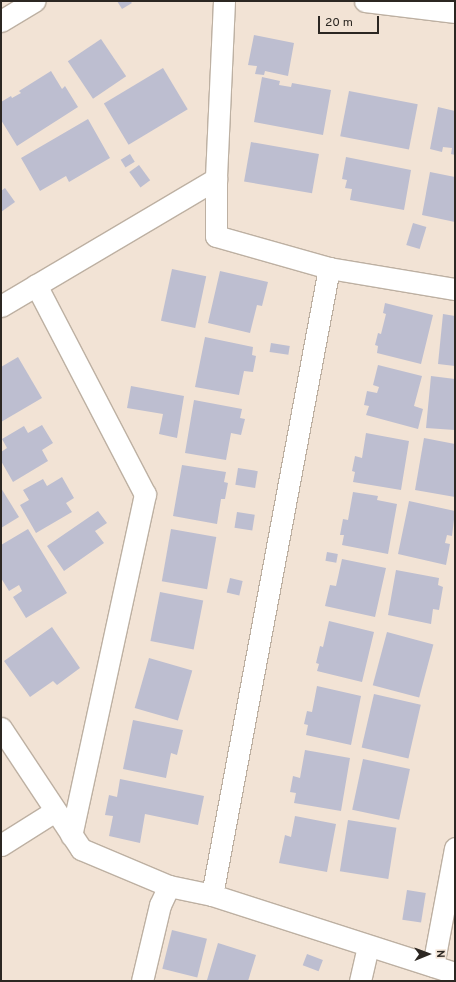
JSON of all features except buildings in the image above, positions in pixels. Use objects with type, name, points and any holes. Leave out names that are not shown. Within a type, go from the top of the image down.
[{"type":"street","points":[[1,21],[34,1]]},
{"type":"street","points":[[224,1],[216,179],[216,236],[330,268],[455,289]]},
{"type":"street","points":[[365,1],[455,12]]},
{"type":"street","points":[[1,306],[216,179]]},
{"type":"street","points":[[212,895],[330,268]]},
{"type":"street","points":[[36,285],[145,494],[71,835]]},
{"type":"street","points":[[1,728],[81,849],[170,886],[212,895],[368,947],[455,973]]},
{"type":"street","points":[[1,845],[55,811]]},
{"type":"street","points":[[433,966],[455,848]]},
{"type":"street","points":[[142,981],[160,905],[170,886]]},
{"type":"street","points":[[360,981],[368,947]]}]
